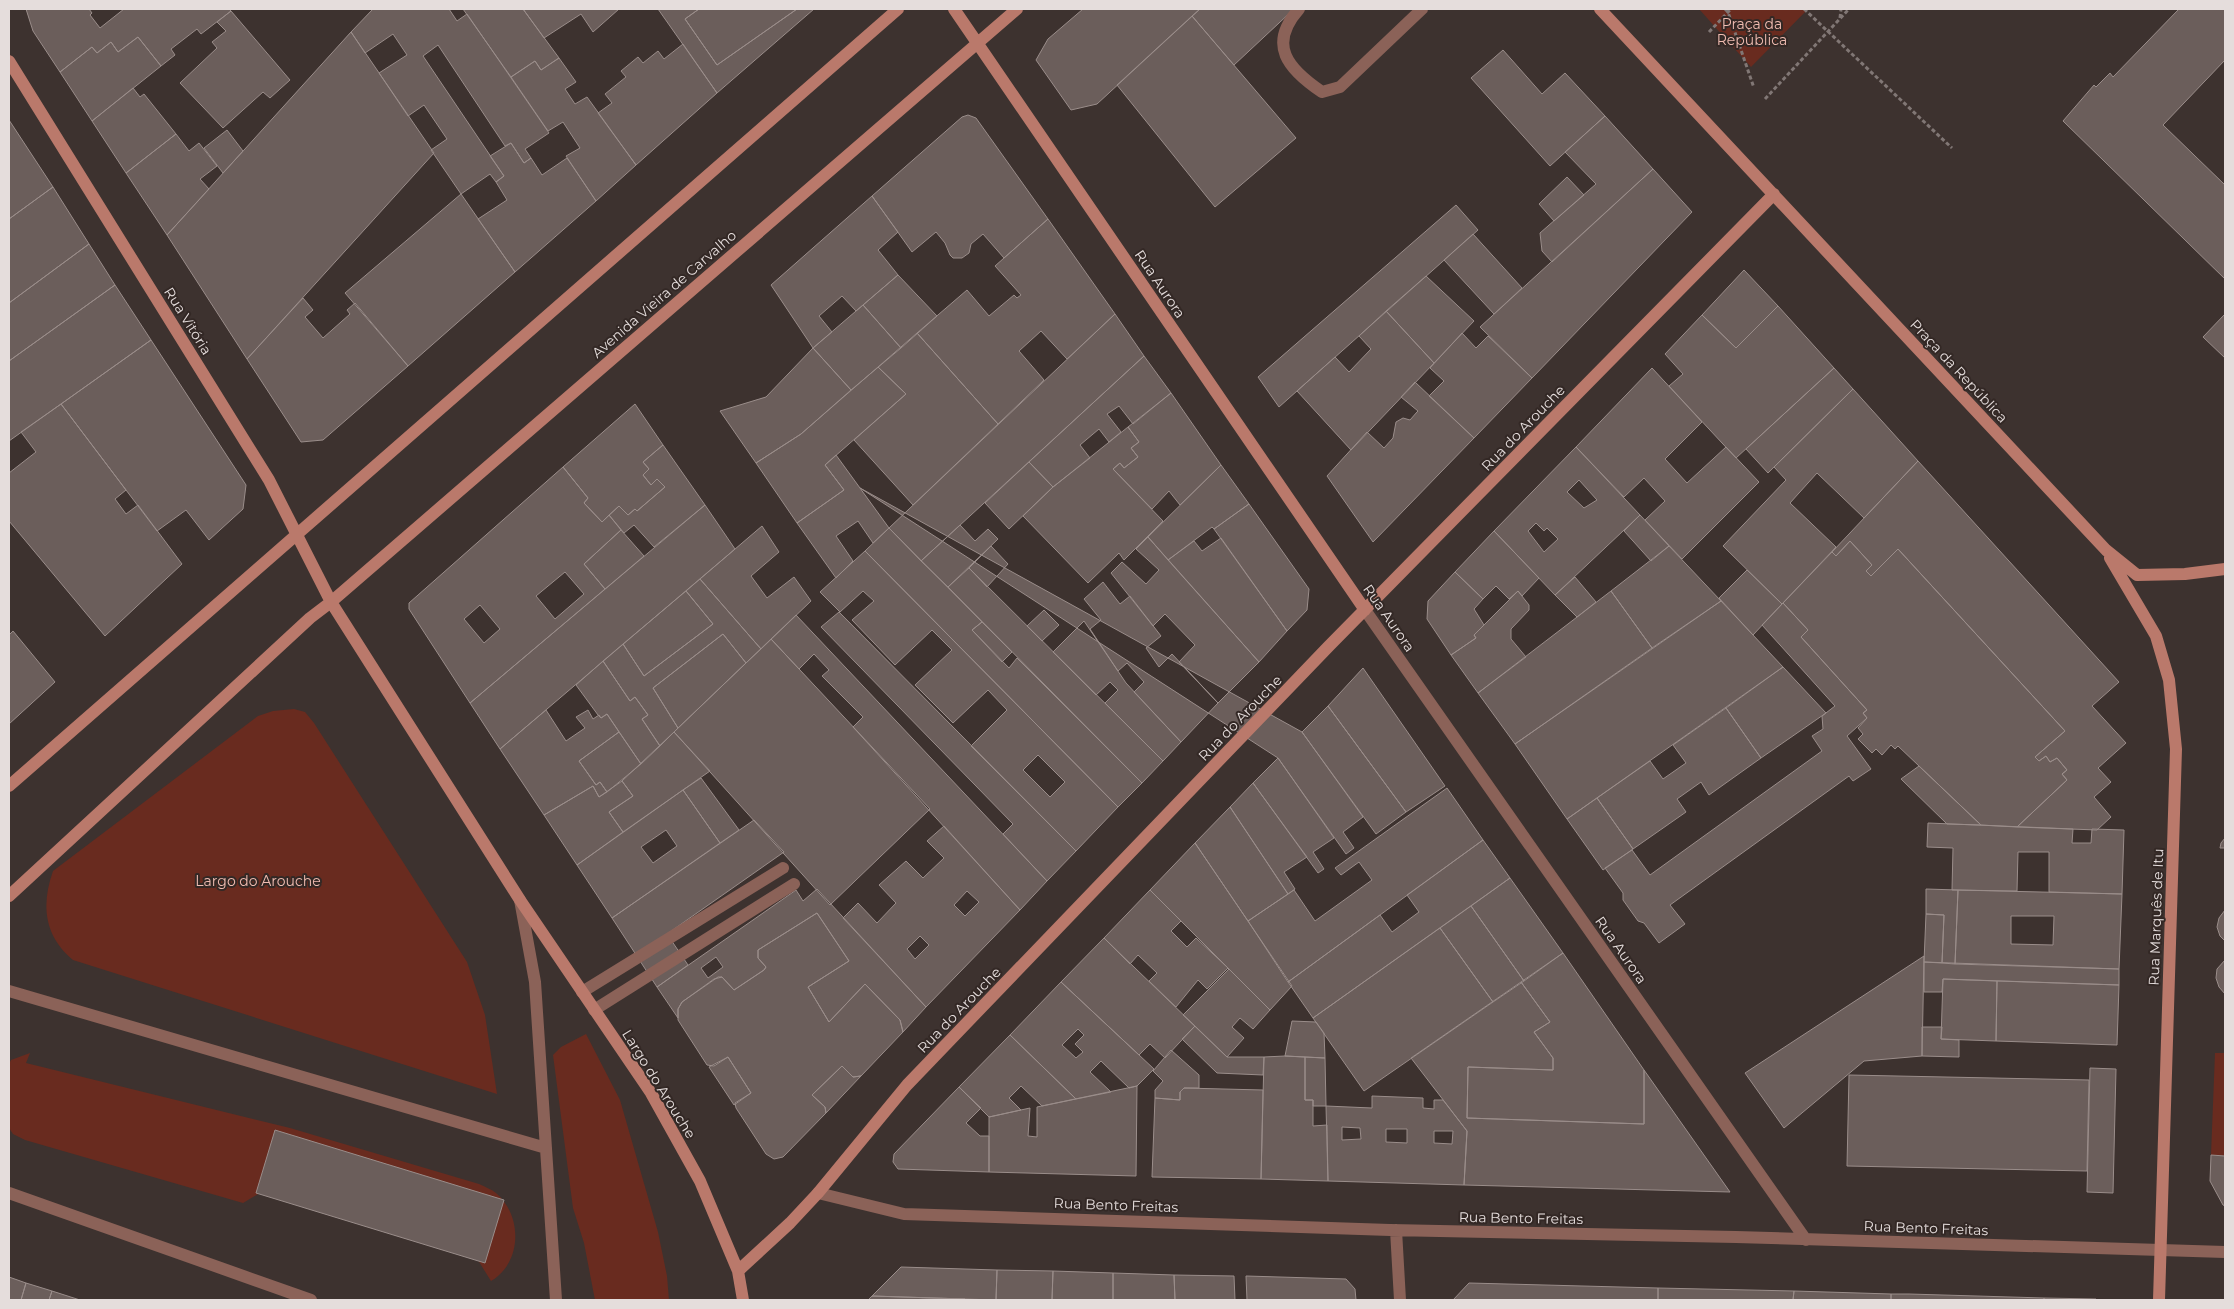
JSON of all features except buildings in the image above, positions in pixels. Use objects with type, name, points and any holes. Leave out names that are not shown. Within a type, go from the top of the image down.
[{"type":"street","points":[[9,786],[898,9]]},
{"type":"street","name":"Rua Aurora","points":[[954,9],[1365,610],[1806,1240]]},
{"type":"street","name":"Avenida Vieira de Carvalho","points":[[331,602],[1017,9]]},
{"type":"street","points":[[1299,9],[1284,30],[1282,46],[1290,64],[1305,80],[1322,92],[1340,87],[1422,9]]},
{"type":"street","name":"Praça da República","points":[[1600,9],[2106,550],[2137,575],[2185,574],[2225,569]]},
{"type":"street","name":"Rua Vitória","points":[[9,61],[264,471],[298,534],[331,602]]},
{"type":"street","name":"Rua do Arouche","points":[[738,1272],[790,1223],[818,1193],[907,1085],[1365,610],[1774,194]]},
{"type":"street","name":"Rua Marquês de Itu","points":[[2106,550],[2156,636],[2169,680],[2176,749],[2159,1300]]},
{"type":"street","points":[[9,896],[303,624],[331,602]]},
{"type":"street","name":"Largo do Arouche","points":[[331,602],[520,900],[650,1093],[700,1180],[738,1272],[743,1300]]},
{"type":"street","points":[[582,992],[783,868]]},
{"type":"street","points":[[594,1010],[794,884]]},
{"type":"street","name":"Largo do Arouche","points":[[520,900],[535,982],[556,1300]]},
{"type":"street","points":[[9,991],[546,1148]]},
{"type":"street","points":[[9,1193],[311,1300]]},
{"type":"street","name":"Rua Bento Freitas","points":[[818,1193],[904,1214],[1396,1230],[2225,1252]]},
{"type":"street","points":[[1396,1230],[1400,1300]]},
{"type":"path","points":[[1725,9],[1728,12],[1754,88]]},
{"type":"path","points":[[1709,32],[1731,9]]},
{"type":"path","points":[[1804,9],[1952,148]]},
{"type":"path","points":[[1840,18],[1841,9]]},
{"type":"path","points":[[1765,99],[1849,9]]},
{"type":"green space","name":"Praça da República","points":[[1699,9],[1808,9],[1751,67]]},
{"type":"green space","name":"Largo do Arouche","points":[[294,709],[305,712],[314,723],[467,962],[485,1015],[497,1094],[73,960],[56,941],[51,930],[46,908],[49,884],[53,871],[258,716],[273,711]]},
{"type":"green space","points":[[586,1034],[620,1100],[658,1232],[667,1276],[669,1300],[595,1300],[584,1243],[573,1208],[553,1055],[561,1047]]},
{"type":"green space","points":[[30,1053],[26,1063],[290,1128],[479,1184],[496,1193],[505,1203],[511,1214],[515,1239],[509,1263],[491,1281],[468,1244],[263,1191],[243,1203],[25,1140],[13,1134],[9,1128],[9,1064],[11,1060]]},
{"type":"green space","points":[[2215,1053],[2225,1053],[2225,1156],[2211,1155]]}]
